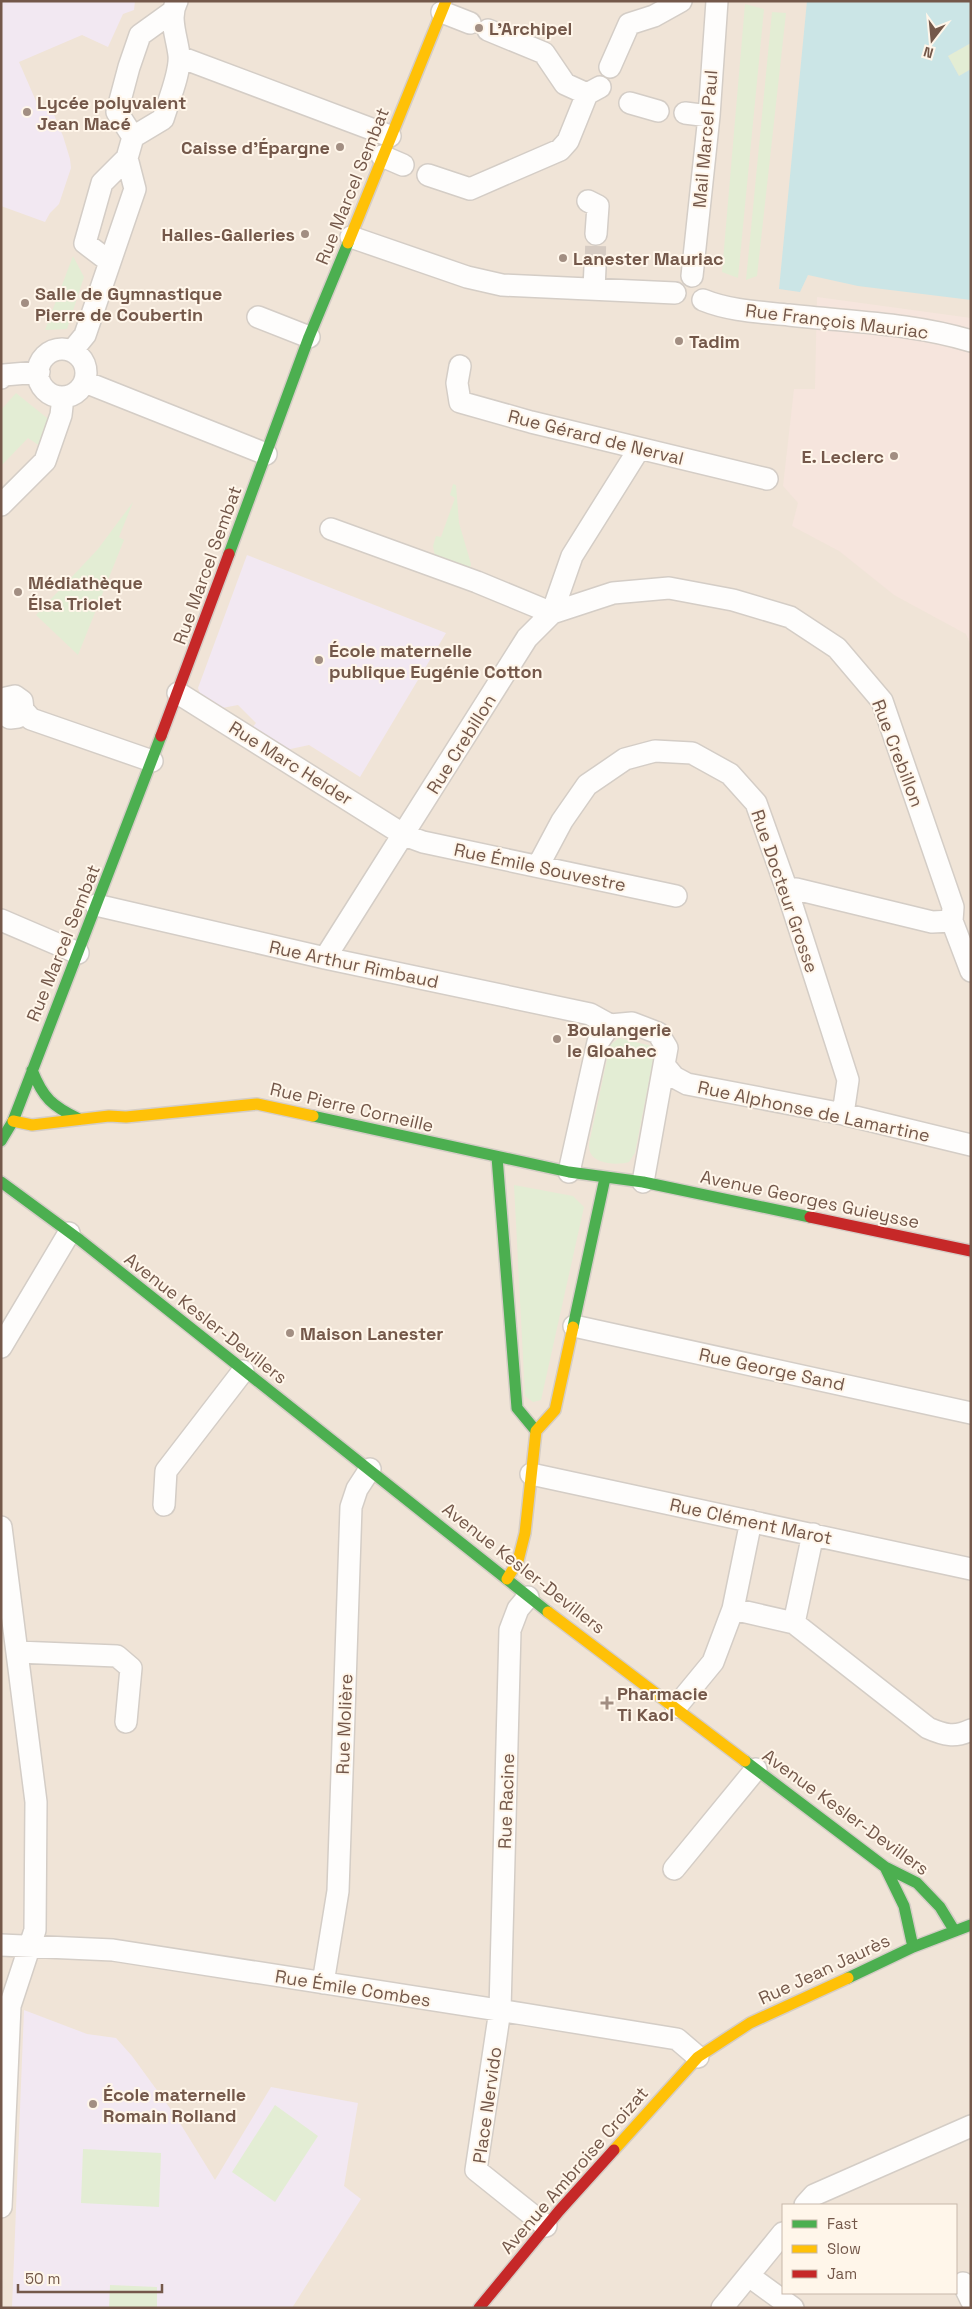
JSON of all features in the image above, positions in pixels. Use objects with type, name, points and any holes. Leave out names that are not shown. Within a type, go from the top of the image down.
[{"type":"street","points":[[610,67],[629,24],[654,16],[681,1]]},
{"type":"street","name":"Mail Marcel Paul","points":[[692,276],[709,116],[717,1]]},
{"type":"street","points":[[110,262],[84,243],[102,183],[130,148],[163,119],[180,57],[175,7]]},
{"type":"street","points":[[72,351],[85,335],[135,189],[130,148],[117,112],[128,67],[140,35],[175,7]]},
{"type":"street","points":[[428,175],[470,189],[560,150],[568,141],[594,91],[565,84],[544,53],[479,27],[444,7]]},
{"type":"street","name":"Rue Marcel Sembat","points":[[1,1141],[13,1121],[152,762],[310,337],[444,7]]},
{"type":"street","points":[[180,57],[390,136]]},
{"type":"street","points":[[630,103],[658,111]]},
{"type":"street","points":[[685,113],[709,116]]},
{"type":"street","points":[[382,156],[403,165]]},
{"type":"street","points":[[588,201],[598,206],[596,234]]},
{"type":"street","points":[[351,237],[467,277],[502,285],[675,293]]},
{"type":"street","points":[[594,289],[595,267]]},
{"type":"street","points":[[692,276],[704,283],[705,291],[703,300],[689,306],[682,304],[675,293],[677,282],[682,278],[692,276]]},
{"type":"street","name":"Rue François Mauriac","points":[[703,300],[732,309],[885,324],[950,335],[971,341]]},
{"type":"street","points":[[258,317],[310,337]]},
{"type":"street","points":[[60,350],[72,351],[79,356],[85,365],[85,382],[78,392],[63,397],[49,393],[40,383],[38,372],[40,364],[52,352],[60,350]]},
{"type":"street","name":"Rue Gérard de Nerval","points":[[460,366],[457,383],[460,402],[639,449],[767,479]]},
{"type":"street","points":[[1,378],[4,375],[38,372]]},
{"type":"street","points":[[85,382],[266,454]]},
{"type":"street","points":[[1,505],[45,461],[61,415],[63,397]]},
{"type":"street","points":[[331,529],[478,582],[552,613],[572,556],[639,449]]},
{"type":"street","name":"Rue Crebillon","points":[[325,958],[527,638],[552,613],[613,593],[669,588],[733,600],[790,617],[837,648],[882,701],[959,910],[971,971]]},
{"type":"street","name":"Rue Marc Helder","points":[[178,693],[404,835]]},
{"type":"street","points":[[2,705],[15,696],[22,701],[23,710],[31,719],[152,762]]},
{"type":"street","name":"Rue Docteur Grosse","points":[[538,866],[562,821],[587,785],[625,759],[655,751],[692,753],[730,774],[756,803],[787,890],[848,1080],[843,1114]]},
{"type":"street","name":"Rue Émile Souvestre","points":[[404,835],[423,842],[676,896]]},
{"type":"street","points":[[787,890],[796,889],[932,922],[959,910]]},
{"type":"street","name":"Rue Arthur Rimbaud","points":[[96,905],[325,958],[590,1014],[610,1025]]},
{"type":"street","points":[[1,920],[78,953]]},
{"type":"street","points":[[568,1172],[598,1042],[610,1025],[632,1023],[658,1033],[667,1048],[643,1182]]},
{"type":"street","name":"Rue Alphonse de Lamartine","points":[[664,1065],[674,1077],[687,1084],[843,1114],[971,1145]]},
{"type":"street","name":"Rue Pierre Corneille","points":[[32,1070],[37,1086],[52,1107],[79,1119]]},
{"type":"street","name":"Rue Pierre Corneille","points":[[13,1121],[32,1125],[109,1116],[126,1117],[257,1104],[497,1157],[605,1178]]},
{"type":"street","points":[[497,1157],[517,1408],[536,1431]]},
{"type":"street","name":"Avenue Kesler-Devillers","points":[[1,1170],[69,1233]]},
{"type":"street","points":[[507,1578],[518,1561],[525,1533],[536,1431],[555,1410],[605,1178]]},
{"type":"street","name":"Avenue Georges Guieysse","points":[[605,1178],[643,1182],[971,1252]]},
{"type":"street","name":"Avenue Kesler-Devillers","points":[[1,1182],[370,1469],[528,1596],[885,1867],[917,1883],[940,1907],[954,1930]]},
{"type":"street","points":[[1,1346],[69,1233]]},
{"type":"street","name":"Rue George Sand","points":[[574,1326],[971,1413]]},
{"type":"street","points":[[164,1505],[166,1471],[243,1371]]},
{"type":"street","name":"Rue Molière","points":[[323,1983],[338,1891],[351,1507],[358,1488],[370,1469]]},
{"type":"street","name":"Rue Clément Marot","points":[[531,1474],[971,1569]]},
{"type":"street","points":[[676,1708],[713,1662],[733,1609],[751,1521]]},
{"type":"street","points":[[1,1527],[36,1802],[36,1919],[35,1930],[10,2006],[1,2207]]},
{"type":"street","points":[[794,1623],[813,1534]]},
{"type":"street","name":"Rue Racine","points":[[500,2010],[510,1630],[518,1609],[528,1596]]},
{"type":"street","points":[[733,1609],[794,1623],[928,1728],[945,1735],[960,1735],[971,1730]]},
{"type":"street","points":[[17,1652],[117,1656],[131,1668],[126,1722]]},
{"type":"street","points":[[674,1869],[756,1770]]},
{"type":"street","points":[[885,1867],[899,1888],[911,1922],[913,1947]]},
{"type":"street","name":"Rue Jean Jaurès","points":[[698,2057],[750,2023],[913,1947],[971,1925]]},
{"type":"street","name":"Rue Émile Combes","points":[[1,1945],[113,1950],[500,2010],[677,2039],[698,2057]]},
{"type":"street","name":"Place Nervido","points":[[500,2010],[476,2170],[546,2226]]},
{"type":"street","name":"Avenue Ambroise Croizat","points":[[478,2308],[546,2226],[698,2057]]},
{"type":"street","points":[[806,2204],[814,2194],[971,2126]]},
{"type":"street","points":[[722,2308],[782,2234]]},
{"type":"street","points":[[749,2276],[793,2308]]},
{"type":"shaded area","points":[[1,1],[971,1],[971,2308],[1,2308]]},
{"type":"shaded area","name":"Lycée polyvalent Jean Macé","points":[[1,1],[135,1],[134,10],[123,14],[108,47],[82,35],[19,62],[39,108],[49,103],[63,136],[70,159],[71,168],[59,204],[50,213],[45,222],[1,206]]},
{"type":"shaded area","name":"E. Leclerc","points":[[817,297],[971,318],[971,646],[966,634],[894,595],[839,551],[792,526],[798,503],[783,486],[794,389],[815,389]]},
{"type":"shaded area","name":"École maternelle publique Eugénie Cotton","points":[[247,555],[446,633],[360,777],[309,745],[286,750],[251,729],[256,723],[238,705],[217,709],[201,697],[198,688]]},
{"type":"shaded area","points":[[24,2010],[87,2034],[116,2038],[132,2056],[175,2115],[215,2180],[271,2087],[358,2103],[344,2186],[361,2199],[292,2308],[12,2308]]},
{"type":"green space","points":[[745,4],[764,9],[738,278],[722,272]]},
{"type":"green space","points":[[772,12],[786,13],[757,276],[746,280]]},
{"type":"green space","points":[[971,43],[971,69],[959,76],[948,56]]},
{"type":"green space","points":[[73,256],[84,277],[67,329],[45,330]]},
{"type":"green space","points":[[16,393],[52,422],[43,448],[28,438],[1,466],[1,410]]},
{"type":"green space","points":[[453,484],[456,485],[459,523],[471,564],[470,569],[435,556],[433,546],[436,536],[441,537],[455,498],[450,495]]},
{"type":"green space","points":[[133,502],[119,537],[124,540],[78,655],[36,615],[98,549]]},
{"type":"green space","points":[[619,1038],[652,1046],[655,1050],[635,1153],[629,1162],[614,1164],[602,1162],[593,1156],[590,1152],[589,1144],[610,1045]]},
{"type":"green space","points":[[514,1185],[573,1196],[584,1207],[541,1400],[533,1402],[525,1396]]},
{"type":"green space","points":[[275,2105],[318,2136],[275,2202],[232,2172]]},
{"type":"green space","points":[[83,2149],[161,2153],[159,2207],[81,2203]]},
{"type":"green space","points":[[110,2285],[157,2287],[157,2308],[109,2308]]},
{"type":"water","points":[[807,1],[971,1],[971,43],[948,56],[959,76],[971,69],[971,300],[858,286],[808,275],[800,292],[779,289]]},
{"type":"tunnel","points":[[595,267],[596,234]]},
{"type":"traffic: fast","points":[[229,554],[309,337],[348,243]]},
{"type":"traffic: fast","points":[[1,1141],[13,1121],[161,736]]},
{"type":"traffic: fast","points":[[32,1070],[40,1088],[50,1100],[62,1110],[79,1119]]},
{"type":"traffic: fast","points":[[313,1116],[569,1172],[643,1182],[810,1217]]},
{"type":"traffic: fast","points":[[497,1157],[517,1408],[536,1431]]},
{"type":"traffic: fast","points":[[573,1327],[605,1178]]},
{"type":"traffic: fast","points":[[1,1182],[80,1240],[548,1612]]},
{"type":"traffic: fast","points":[[745,1761],[885,1867],[917,1883],[940,1907],[954,1930]]},
{"type":"traffic: fast","points":[[885,1867],[904,1906],[913,1947]]},
{"type":"traffic: fast","points":[[848,1978],[913,1947],[971,1925]]},
{"type":"traffic: slow","points":[[348,243],[446,1]]},
{"type":"traffic: slow","points":[[13,1121],[32,1125],[109,1116],[126,1117],[257,1104],[313,1116]]},
{"type":"traffic: slow","points":[[507,1579],[518,1561],[525,1533],[536,1431],[555,1410],[573,1327]]},
{"type":"traffic: slow","points":[[548,1612],[745,1761]]},
{"type":"traffic: slow","points":[[614,2150],[698,2057],[750,2023],[848,1978]]},
{"type":"traffic: jam","points":[[161,736],[229,554]]},
{"type":"traffic: jam","points":[[810,1217],[971,1251]]},
{"type":"traffic: jam","points":[[479,2308],[559,2211],[614,2150]]},
{"type":"place","name":"L'Archipel","points":[[479,28]]},
{"type":"place","name":"Lycée polyvalent Jean Macé","points":[[27,112]]},
{"type":"place","name":"Caisse d'Épargne","points":[[340,147]]},
{"type":"place","name":"Halles-Galleries","points":[[305,234]]},
{"type":"place","name":"Lanester Mauriac","points":[[563,258]]},
{"type":"place","name":"Salle de Gymnastique Pierre de Coubertin","points":[[25,303]]},
{"type":"place","name":"Tadim","points":[[679,341]]},
{"type":"place","name":"E. Leclerc","points":[[894,456]]},
{"type":"place","name":"Médiathèque Élsa Triolet","points":[[18,592]]},
{"type":"place","name":"École maternelle publique Eugénie Cotton","points":[[319,660]]},
{"type":"place","name":"Boulangerie le Gloahec","points":[[557,1039]]},
{"type":"place","name":"Maison Lanester","points":[[290,1333]]},
{"type":"place","name":"Pharmacie Ti Kaol","points":[[607,1703]]},
{"type":"place","name":"École maternelle Romain Rolland","points":[[93,2104]]}]
